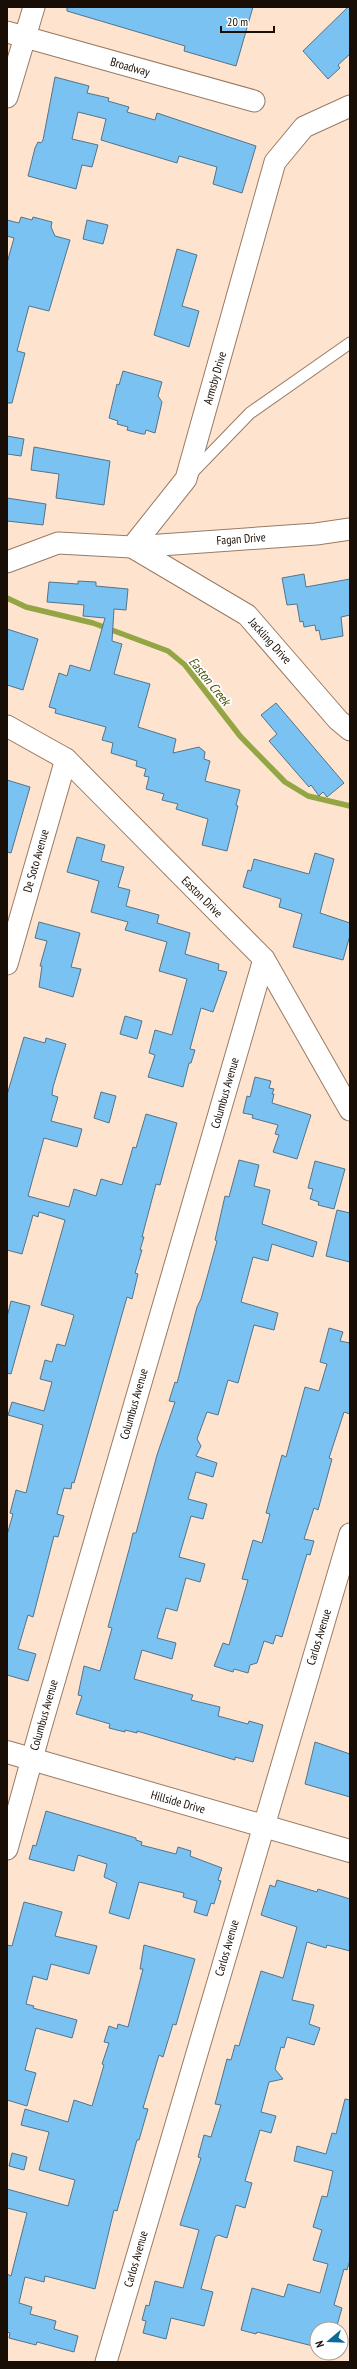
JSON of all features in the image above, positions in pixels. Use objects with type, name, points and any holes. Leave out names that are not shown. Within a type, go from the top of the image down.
[{"type":"main road","name":"Hillside Drive","points":[[7,1752],[350,1851]]},
{"type":"street","points":[[7,97],[16,35],[34,7]]},
{"type":"street","name":"Broadway","points":[[16,35],[254,101]]},
{"type":"street","name":"Armsby Drive","points":[[132,547],[186,479],[275,162],[304,127],[350,106]]},
{"type":"street","name":"Fagan Drive","points":[[132,547],[316,534],[350,529]]},
{"type":"street","points":[[7,562],[58,543],[132,547]]},
{"type":"street","name":"Jackling Drive","points":[[132,547],[247,615],[338,720],[350,730]]},
{"type":"street","name":"Easton Drive","points":[[7,726],[66,759],[264,959],[350,1110]]},
{"type":"street","name":"De Soto Avenue","points":[[7,964],[66,759]]},
{"type":"street","name":"Columbus Avenue","points":[[7,1849],[31,1759],[264,959]]},
{"type":"street","name":"Carlos Avenue","points":[[106,2362],[350,1534]]},
{"type":"lane","points":[[186,479],[250,413],[350,343]]},
{"type":"building","points":[[67,7],[253,7],[236,66],[184,51],[185,46],[67,11]]},
{"type":"building","points":[[348,7],[350,7],[350,54],[338,65],[340,68],[328,79],[303,51]]},
{"type":"building","points":[[55,77],[89,86],[87,93],[109,98],[108,101],[129,107],[127,112],[155,120],[157,113],[256,146],[242,193],[213,184],[217,167],[179,156],[177,163],[101,140],[106,119],[78,112],[72,139],[98,145],[92,167],[82,165],[76,189],[28,176],[35,148],[38,142],[41,143],[43,140]]},
{"type":"building","points":[[21,217],[32,220],[33,217],[52,222],[51,227],[55,236],[70,240],[49,311],[29,306],[17,351],[25,353],[12,403],[7,403],[7,263],[14,238],[7,236],[7,220],[19,223]]},
{"type":"building","points":[[87,220],[108,225],[103,244],[83,239]]},
{"type":"building","points":[[177,249],[197,255],[182,306],[199,311],[189,347],[154,335]]},
{"type":"building","points":[[123,371],[162,382],[158,396],[162,402],[155,433],[146,430],[145,434],[142,434],[127,430],[128,427],[117,424],[118,421],[109,418],[117,384],[119,385]]},
{"type":"building","points":[[7,436],[24,439],[21,456],[7,454]]},
{"type":"building","points":[[34,447],[110,461],[104,505],[56,498],[59,474],[31,470]]},
{"type":"building","points":[[7,498],[46,504],[43,525],[7,521]]},
{"type":"building","points":[[304,574],[306,587],[350,579],[350,615],[341,617],[343,636],[321,640],[319,630],[316,631],[315,625],[304,627],[303,621],[300,622],[297,604],[287,605],[282,578]]},
{"type":"building","points":[[78,581],[96,582],[96,586],[128,589],[126,610],[114,609],[112,641],[122,644],[114,674],[150,684],[138,727],[176,739],[173,753],[199,747],[205,752],[204,759],[210,761],[205,781],[240,790],[236,805],[238,806],[227,851],[202,845],[208,819],[176,809],[178,804],[162,800],[164,794],[146,789],[149,777],[144,776],[146,769],[136,766],[137,761],[111,753],[113,743],[102,740],[106,727],[55,713],[56,709],[49,707],[59,673],[67,676],[70,665],[90,671],[105,618],[83,616],[84,605],[47,602],[49,582],[78,584]]},
{"type":"building","points":[[7,629],[38,639],[23,690],[7,685]]},
{"type":"building","points":[[276,703],[344,783],[327,797],[323,792],[319,796],[311,785],[309,787],[269,741],[277,734],[261,715]]},
{"type":"building","points":[[7,780],[30,787],[11,853],[7,852]]},
{"type":"building","points":[[77,837],[105,845],[101,861],[124,867],[118,887],[130,890],[126,906],[159,915],[157,923],[190,933],[185,954],[219,964],[218,970],[227,972],[213,1012],[201,1008],[190,1049],[195,1050],[191,1063],[189,1063],[183,1087],[148,1077],[155,1055],[149,1053],[155,1030],[172,1035],[187,979],[159,971],[167,942],[125,930],[128,922],[91,912],[99,881],[67,872]]},
{"type":"building","points":[[315,853],[334,859],[320,913],[350,923],[350,935],[343,960],[293,947],[302,914],[279,907],[281,899],[243,887],[248,870],[251,871],[254,859],[309,874]]},
{"type":"building","points":[[39,922],[80,933],[71,967],[81,969],[73,997],[39,987],[42,966],[40,966],[47,941],[35,938]]},
{"type":"building","points":[[125,1016],[142,1021],[137,1039],[120,1034]]},
{"type":"building","points":[[24,1037],[45,1043],[46,1038],[66,1044],[53,1087],[52,1095],[58,1097],[51,1121],[82,1129],[77,1147],[44,1138],[28,1196],[69,1207],[74,1189],[96,1196],[101,1179],[122,1185],[133,1147],[136,1148],[146,1114],[177,1123],[160,1185],[156,1184],[142,1237],[144,1237],[140,1250],[142,1250],[135,1273],[138,1274],[132,1299],[127,1297],[74,1483],[72,1482],[71,1489],[64,1488],[57,1514],[64,1516],[58,1537],[54,1536],[33,1617],[28,1615],[18,1649],[36,1654],[28,1681],[7,1675],[7,1535],[13,1514],[10,1513],[16,1490],[26,1493],[43,1425],[8,1415],[12,1402],[44,1411],[52,1382],[40,1379],[45,1360],[52,1362],[57,1344],[65,1346],[74,1315],[41,1305],[65,1220],[39,1212],[38,1217],[33,1215],[22,1254],[7,1250],[7,1095]]},
{"type":"building","points":[[255,1077],[271,1081],[269,1088],[274,1089],[272,1094],[274,1094],[272,1103],[311,1115],[297,1159],[273,1152],[279,1135],[275,1134],[278,1125],[252,1118],[253,1115],[243,1113],[247,1096],[250,1097]]},
{"type":"building","points":[[101,1092],[116,1096],[109,1123],[94,1118]]},
{"type":"building","points":[[239,1160],[259,1165],[254,1186],[270,1190],[262,1224],[317,1242],[313,1257],[272,1244],[268,1261],[253,1257],[241,1302],[278,1313],[274,1330],[254,1325],[238,1383],[228,1380],[218,1415],[207,1412],[197,1439],[201,1446],[196,1456],[217,1463],[213,1477],[196,1472],[188,1499],[207,1504],[203,1519],[191,1516],[179,1557],[205,1564],[200,1582],[186,1578],[177,1611],[166,1608],[157,1638],[176,1643],[172,1659],[142,1650],[134,1679],[193,1695],[191,1700],[220,1707],[218,1716],[248,1724],[249,1721],[263,1725],[253,1762],[235,1757],[235,1760],[137,1731],[137,1733],[125,1730],[125,1732],[109,1728],[110,1724],[76,1714],[82,1696],[78,1695],[84,1666],[100,1671],[112,1628],[108,1627],[133,1533],[136,1533],[157,1455],[175,1402],[169,1401],[175,1382],[177,1383],[197,1307],[201,1299],[217,1241],[215,1240],[225,1196],[229,1197]]},
{"type":"building","points":[[315,1161],[345,1169],[334,1209],[318,1205],[319,1202],[310,1199],[313,1189],[308,1188]]},
{"type":"building","points":[[337,1210],[350,1213],[350,1262],[326,1256]]},
{"type":"building","points":[[11,1301],[30,1306],[11,1374],[7,1373],[7,1317]]},
{"type":"building","points":[[329,1328],[343,1332],[340,1341],[350,1343],[350,1414],[344,1412],[329,1458],[332,1459],[318,1510],[314,1508],[304,1539],[314,1541],[310,1555],[307,1554],[282,1637],[276,1635],[273,1644],[264,1641],[257,1663],[250,1665],[248,1673],[234,1669],[233,1672],[214,1666],[223,1643],[229,1645],[248,1580],[242,1579],[253,1540],[262,1543],[270,1514],[266,1513],[282,1455],[286,1457],[305,1387],[319,1391],[327,1364],[320,1362]]},
{"type":"building","points":[[315,1742],[350,1754],[350,1797],[305,1784]]},
{"type":"building","points":[[46,1811],[136,1838],[136,1840],[142,1842],[141,1845],[176,1854],[178,1847],[191,1851],[190,1856],[222,1868],[218,1880],[221,1881],[214,1904],[211,1903],[207,1916],[194,1912],[197,1901],[183,1897],[184,1893],[139,1882],[129,1919],[109,1913],[117,1883],[104,1877],[107,1864],[78,1855],[74,1871],[29,1859],[33,1845],[36,1846]]},
{"type":"building","points":[[277,1880],[317,1892],[318,1889],[350,1899],[350,1951],[327,1945],[326,1948],[307,1942],[292,2000],[314,2005],[309,2024],[320,2028],[314,2045],[287,2037],[284,2048],[281,2047],[275,2069],[283,2079],[269,2082],[261,2112],[276,2116],[271,2133],[260,2130],[245,2181],[252,2183],[245,2208],[236,2205],[227,2238],[218,2235],[215,2237],[201,2289],[213,2292],[204,2326],[171,2318],[166,2339],[143,2333],[146,2321],[142,2320],[146,2305],[149,2306],[155,2281],[183,2288],[199,2230],[180,2225],[201,2158],[198,2157],[204,2135],[211,2137],[221,2105],[215,2104],[227,2059],[231,2060],[235,2045],[239,2046],[261,1971],[283,1978],[297,1927],[261,1915],[270,1885],[275,1887]]},
{"type":"building","points":[[24,1902],[62,1912],[55,1936],[97,1946],[89,1974],[51,1964],[47,1980],[33,1976],[26,2004],[34,2006],[33,2008],[77,2020],[72,2038],[36,2028],[25,2070],[36,2073],[27,2106],[7,2100],[7,1945],[12,1946]]},
{"type":"building","points":[[144,1945],[195,1959],[176,2025],[173,2024],[163,2057],[159,2055],[143,2108],[148,2109],[139,2140],[137,2140],[117,2211],[114,2210],[95,2289],[45,2276],[44,2282],[25,2277],[19,2303],[32,2307],[30,2314],[56,2321],[54,2329],[78,2336],[74,2352],[37,2342],[36,2345],[9,2338],[10,2333],[7,2332],[7,2274],[11,2276],[27,2213],[7,2208],[7,2189],[68,2206],[75,2180],[39,2170],[49,2132],[21,2125],[25,2109],[68,2122],[74,2100],[92,2106],[104,2065],[102,2064],[109,2043],[104,2042],[109,2026],[117,2029],[118,2024],[128,2027],[143,1969],[140,1969]]},
{"type":"building","points":[[345,2099],[350,2100],[350,2260],[347,2270],[344,2269],[334,2305],[342,2308],[338,2321],[309,2321],[309,2345],[257,2332],[256,2334],[241,2330],[252,2288],[284,2297],[288,2284],[320,2293],[328,2264],[313,2260],[322,2230],[313,2227],[322,2196],[327,2197],[333,2171],[294,2161],[297,2146],[326,2154],[332,2133],[336,2134]]},
{"type":"building","points":[[12,2153],[27,2157],[24,2170],[9,2166]]},
{"type":"waterway","name":"Easton Creek","points":[[7,598],[26,607],[93,623],[168,651],[185,665],[240,736],[285,782],[308,796],[350,806]]}]
